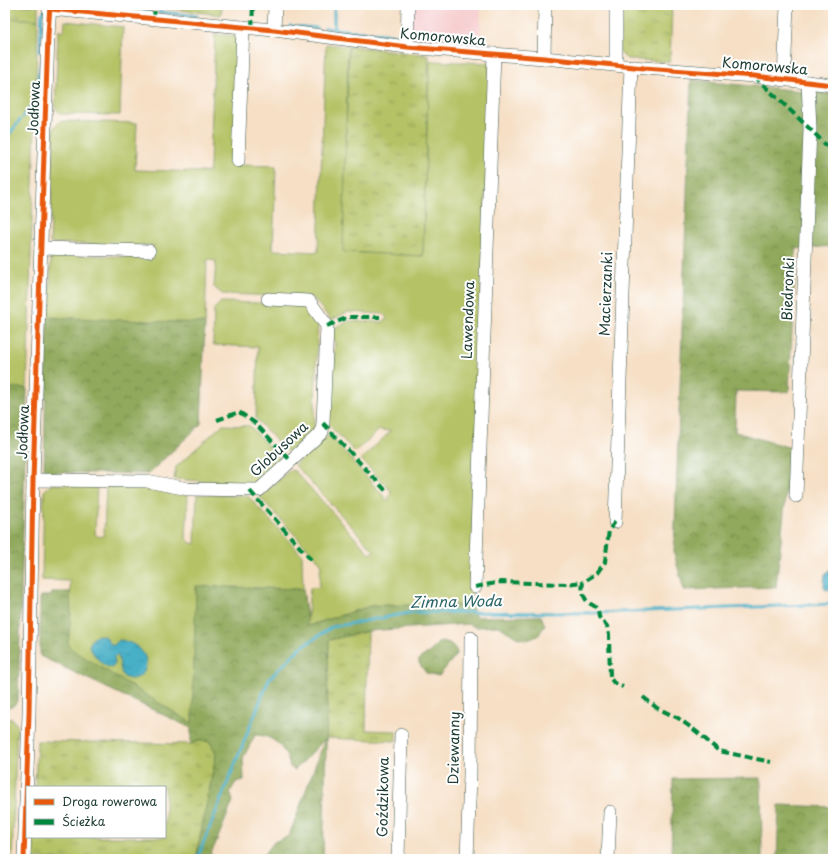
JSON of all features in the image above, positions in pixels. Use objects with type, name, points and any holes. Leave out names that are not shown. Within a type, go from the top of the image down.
[{"type":"street","points":[[274,30],[275,5]]},
{"type":"street","points":[[407,47],[408,5]]},
{"type":"street","points":[[544,58],[545,5]]},
{"type":"street","points":[[616,5],[616,65]]},
{"type":"street","points":[[784,80],[787,5]]},
{"type":"street","name":"Komorowska","points":[[50,7],[274,30],[407,47],[754,76],[833,85]]},
{"type":"street","name":"Jodłowa","points":[[27,786],[33,480],[50,7]]},
{"type":"street","points":[[238,161],[243,27]]},
{"type":"street","name":"Lawendowa","points":[[475,587],[494,54]]},
{"type":"street","name":"Macierzanki","points":[[615,522],[631,66]]},
{"type":"street","name":"Biedronki","points":[[796,496],[810,129],[808,82]]},
{"type":"street","points":[[41,248],[149,251]]},
{"type":"street","name":"Globusowa","points":[[33,480],[147,481],[188,489],[259,490],[322,432],[323,415],[327,326],[309,301],[268,299]]},
{"type":"street","name":"Dziewanny","points":[[467,859],[470,775],[471,638]]},
{"type":"street","name":"Goździkowa","points":[[398,859],[401,735]]},
{"type":"street","name":"Jodłowa","points":[[24,859],[26,801]]},
{"type":"street","points":[[608,859],[610,812]]},
{"type":"shaded area","points":[[412,5],[481,5],[480,44],[411,40]]},
{"type":"green space","points":[[5,5],[38,5],[38,20],[5,18]]},
{"type":"green space","points":[[141,5],[222,5],[221,15]]},
{"type":"green space","points":[[620,5],[672,5],[670,62],[627,59],[619,52]]},
{"type":"green space","points":[[5,18],[38,20],[27,388],[5,387]]},
{"type":"green space","points":[[65,21],[123,27],[120,115],[61,114],[55,108],[58,31],[64,31]]},
{"type":"green space","points":[[215,34],[238,36],[234,165],[276,166],[273,250],[318,252],[326,44],[348,46],[343,252],[423,256],[430,61],[490,63],[471,605],[373,605],[307,626],[310,588],[319,587],[321,563],[260,497],[290,470],[295,471],[370,554],[374,551],[295,465],[326,436],[331,437],[388,501],[391,491],[361,459],[391,431],[379,430],[355,452],[327,423],[331,361],[334,361],[335,340],[330,340],[331,329],[350,321],[383,322],[387,318],[383,314],[348,312],[331,320],[312,297],[222,294],[214,287],[216,261],[207,260],[205,323],[47,317],[47,297],[50,288],[51,254],[153,258],[154,246],[50,243],[54,127],[60,121],[137,123],[135,170],[209,172]]},
{"type":"green space","points":[[349,46],[429,55],[423,256],[342,252]]},
{"type":"green space","points":[[691,80],[833,94],[833,246],[796,249],[789,392],[736,391],[735,432],[791,448],[776,587],[684,590],[674,553]]},
{"type":"green space","points":[[221,302],[300,304],[311,309],[318,319],[314,429],[288,453],[256,419],[258,347],[213,345],[214,309]]},
{"type":"green space","points":[[47,317],[205,323],[201,424],[148,474],[44,472]]},
{"type":"green space","points":[[5,387],[27,388],[18,701],[12,707],[5,707]]},
{"type":"green space","points":[[222,425],[250,426],[281,460],[254,485],[174,479],[176,467]]},
{"type":"green space","points":[[52,484],[97,486],[95,534],[99,537],[104,535],[106,486],[148,487],[188,495],[186,538],[191,543],[195,544],[197,494],[248,496],[302,555],[303,589],[196,586],[192,723],[71,649],[68,644],[71,616],[70,581],[42,580],[44,491]]},
{"type":"green space","points":[[196,586],[303,589],[308,626],[373,605],[471,605],[476,617],[541,616],[545,625],[538,636],[527,640],[516,637],[499,626],[476,627],[467,624],[368,631],[329,640],[323,859],[261,859],[274,842],[289,836],[325,739],[295,770],[290,767],[286,754],[274,740],[268,737],[255,735],[243,758],[244,780],[236,782],[230,792],[233,801],[215,845],[208,859],[196,859],[216,755],[210,741],[198,741],[191,744],[191,728],[40,656],[40,596],[51,596],[52,592],[70,592],[71,616],[192,723]]},
{"type":"green space","points":[[368,631],[366,730],[396,731],[396,741],[326,738],[329,640]]},
{"type":"green space","points":[[442,641],[449,643],[454,647],[457,652],[455,656],[439,676],[426,673],[419,663],[419,659],[430,652],[438,643]]},
{"type":"green space","points":[[5,718],[12,719],[17,725],[12,859],[5,859]]},
{"type":"green space","points":[[37,741],[191,744],[198,741],[210,741],[216,755],[196,859],[31,859],[32,838],[166,838],[166,786],[35,786]]},
{"type":"green space","points":[[761,778],[762,859],[671,859],[673,779]]},
{"type":"green space","points":[[779,805],[831,807],[832,859],[777,859]]},
{"type":"water","points":[[833,568],[833,589],[826,590],[824,587],[825,575],[830,569]]},
{"type":"water","points":[[98,635],[105,636],[111,645],[114,645],[121,640],[134,645],[142,651],[146,659],[146,666],[143,672],[138,677],[132,679],[124,677],[121,672],[117,655],[114,657],[115,664],[112,668],[102,663],[89,646],[92,639]]},
{"type":"waterway","points":[[334,5],[334,29]]},
{"type":"waterway","points":[[101,6],[108,7]]},
{"type":"waterway","points":[[118,8],[126,9]]},
{"type":"waterway","points":[[40,52],[42,14],[45,10]]},
{"type":"waterway","points":[[133,10],[149,11]]},
{"type":"waterway","points":[[159,12],[197,16]]},
{"type":"waterway","points":[[290,26],[317,28]]},
{"type":"waterway","points":[[325,28],[402,36]]},
{"type":"waterway","points":[[38,80],[41,62]]},
{"type":"waterway","points":[[23,117],[37,97],[39,91]]},
{"type":"waterway","points":[[5,140],[20,120]]},
{"type":"waterway","name":"Zimna Woda","points":[[197,859],[269,679],[300,648],[332,627],[414,612],[593,613],[833,604]]},
{"type":"marked path","points":[[154,19],[155,5]]},
{"type":"marked path","points":[[252,28],[253,5]]},
{"type":"marked path","points":[[754,76],[833,152]]},
{"type":"marked path","points":[[327,326],[349,317],[380,317]]},
{"type":"marked path","points":[[217,420],[239,412],[255,423],[291,461]]},
{"type":"marked path","points":[[323,423],[387,492]]},
{"type":"marked path","points":[[250,491],[313,562]]},
{"type":"marked path","points":[[615,522],[609,530],[605,562],[597,573],[583,582],[582,590],[587,601],[597,609],[599,617],[607,626],[609,635],[610,678],[614,683],[623,687]]},
{"type":"marked path","points":[[475,587],[501,582],[566,584],[583,582]]},
{"type":"marked path","points":[[643,697],[657,708],[678,718],[719,751],[771,762]]},
{"type":"cycle path","points":[[27,786],[33,480],[50,5]]},
{"type":"cycle path","points":[[50,9],[274,30],[407,47],[754,76],[833,85]]},
{"type":"cycle path","points":[[24,859],[26,801]]}]
